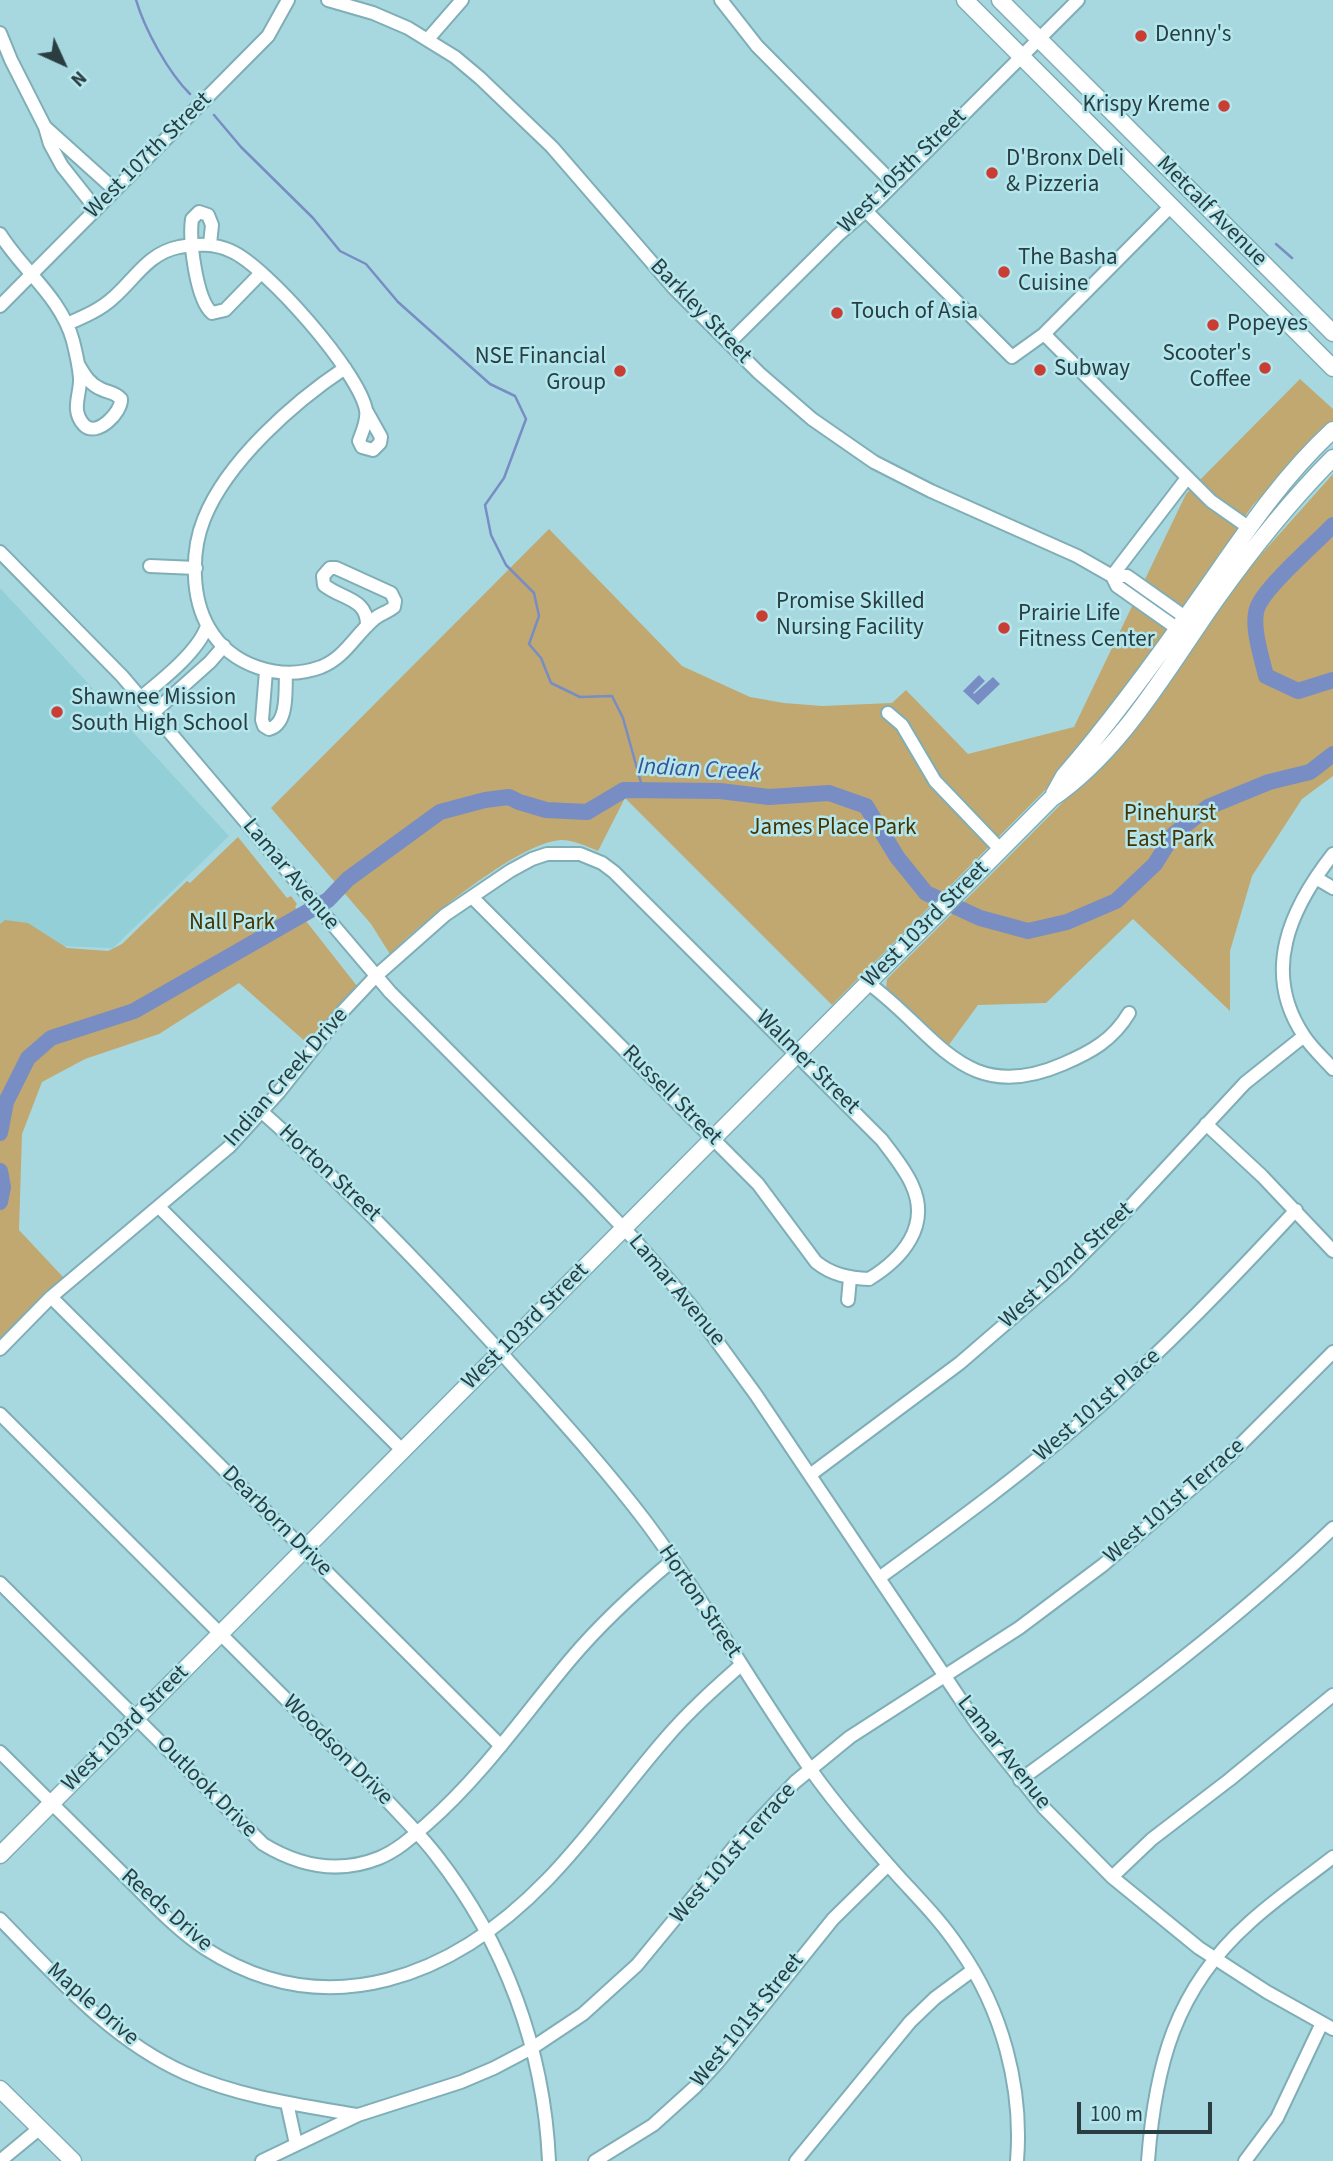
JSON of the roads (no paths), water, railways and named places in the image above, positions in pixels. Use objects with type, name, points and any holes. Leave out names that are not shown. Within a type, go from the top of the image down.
[{"type":"main road","name":"Metcalf Avenue","points":[[965,0],[1333,369]]},
{"type":"main road","name":"Metcalf Avenue","points":[[1000,0],[1333,333]]},
{"type":"main road","name":"West 103rd Street","points":[[0,1855],[1051,799],[1072,784],[1111,744],[1188,628],[1248,527],[1296,468],[1333,430]]},
{"type":"main road","name":"West 103rd Street","points":[[1188,628],[1218,597],[1276,523],[1333,458]]},
{"type":"main road","points":[[0,2089],[73,2161]]},
{"type":"street","name":"West 107th Street","points":[[0,306],[268,36],[288,0]]},
{"type":"street","name":"Barkley Street","points":[[328,0],[373,13],[408,28],[428,39],[480,78],[540,135],[674,288],[759,373],[812,419],[874,462],[931,491],[1077,556],[1112,576],[1127,576],[1188,628]]},
{"type":"street","points":[[428,39],[462,0]]},
{"type":"street","points":[[721,0],[751,40],[894,184]]},
{"type":"street","name":"West 105th Street","points":[[729,343],[838,235],[894,184],[1078,0]]},
{"type":"street","points":[[0,33],[10,60],[45,127],[50,144],[62,166],[96,209]]},
{"type":"street","points":[[45,127],[115,190]]},
{"type":"street","points":[[866,211],[1012,356],[1044,334],[1171,206]]},
{"type":"street","points":[[210,244],[211,220],[208,215],[199,212],[192,219],[191,246],[203,301],[212,313],[225,310],[261,273]]},
{"type":"street","points":[[0,234],[52,298],[67,324],[78,364],[80,386],[76,408],[84,425],[97,429],[119,410],[121,399],[91,383],[78,364]]},
{"type":"street","points":[[67,324],[112,300],[139,270],[162,253],[210,244],[244,258],[310,322],[357,387],[367,412]]},
{"type":"street","points":[[1044,334],[1211,501],[1248,527]]},
{"type":"street","points":[[345,369],[292,410],[233,470],[220,489],[204,519],[196,568],[198,598],[207,626],[224,646],[250,665],[266,671],[286,673],[312,669],[331,661],[350,646],[367,626],[394,607],[393,596],[336,568],[327,569],[323,576],[324,585],[358,602],[368,618],[367,626]]},
{"type":"street","points":[[1112,576],[1187,478]]},
{"type":"street","name":"Lamar Avenue","points":[[0,552],[105,658],[404,1007],[624,1228],[692,1307],[725,1350],[977,1724],[1020,1780],[1071,1838],[1154,1914],[1215,1959],[1328,2026]]},
{"type":"street","points":[[150,566],[196,568]]},
{"type":"street","points":[[140,698],[191,651],[207,626]]},
{"type":"street","points":[[153,713],[224,646]]},
{"type":"street","points":[[266,671],[261,720],[264,726],[270,729],[282,718],[286,673]]},
{"type":"street","points":[[888,713],[902,724],[935,781],[1001,850]]},
{"type":"street","name":"Indian Creek Drive","points":[[0,1349],[51,1297],[223,1153],[262,1112],[337,1018],[376,976],[424,932],[520,865],[547,854],[565,852],[594,859]]},
{"type":"street","points":[[1333,854],[1293,917],[1282,959],[1285,992],[1296,1023],[1333,1069]]},
{"type":"street","name":"Walmer Street","points":[[594,859],[614,872],[797,1054],[882,1140],[901,1166],[916,1196],[918,1215],[910,1242],[902,1254],[869,1279],[850,1278]]},
{"type":"street","points":[[1316,878],[1333,888]]},
{"type":"street","name":"Russell Street","points":[[471,897],[758,1184],[779,1209],[810,1256],[828,1272],[850,1278]]},
{"type":"street","points":[[869,983],[922,1032],[962,1063],[996,1077],[1021,1078],[1074,1059],[1108,1040],[1129,1013]]},
{"type":"street","name":"West 102nd Street","points":[[810,1475],[960,1363],[1041,1293],[1127,1210],[1245,1083],[1304,1036]]},
{"type":"street","name":"Horton Street","points":[[262,1112],[352,1194],[410,1253],[589,1451],[673,1560],[811,1769],[888,1865],[942,1925],[973,1970],[995,2017],[1008,2056],[1017,2121],[1017,2161]]},
{"type":"street","points":[[1206,1124],[1296,1210],[1333,1251]]},
{"type":"street","points":[[159,1207],[402,1450]]},
{"type":"street","name":"West 101st Place","points":[[879,1578],[1007,1484],[1093,1412],[1175,1337],[1296,1210]]},
{"type":"street","points":[[848,1300],[850,1278]]},
{"type":"street","name":"Dearborn Drive","points":[[51,1297],[501,1746]]},
{"type":"street","name":"West 101st Terrace","points":[[262,2161],[358,2115],[461,2082],[532,2048],[583,2014],[637,1965],[734,1847],[769,1808],[811,1769],[859,1731],[1019,1628],[1150,1527],[1229,1456],[1333,1352]]},
{"type":"street","name":"Woodson Drive","points":[[0,1414],[417,1833],[457,1882],[486,1931],[515,1993],[532,2048],[543,2101],[549,2161]]},
{"type":"street","points":[[1020,1780],[1179,1663],[1333,1528]]},
{"type":"street","points":[[417,1833],[471,1783],[592,1636],[673,1560]]},
{"type":"street","name":"Outlook Drive","points":[[0,1583],[263,1844],[293,1860],[323,1867],[360,1864],[389,1853],[417,1833]]},
{"type":"street","points":[[486,1931],[520,1905],[553,1874],[667,1736],[700,1701],[741,1665]]},
{"type":"street","points":[[1112,1877],[1152,1839],[1240,1772],[1333,1695]]},
{"type":"street","name":"Reeds Drive","points":[[0,1752],[188,1936],[229,1962],[279,1981],[334,1987],[380,1982],[429,1967],[457,1952],[486,1931]]},
{"type":"street","points":[[1148,2161],[1154,2096],[1170,2037],[1199,1980],[1248,1923],[1333,1857]]},
{"type":"street","name":"West 101st Street","points":[[595,2161],[653,2125],[695,2087],[833,1919],[888,1865]]},
{"type":"street","name":"Maple Drive","points":[[0,1919],[101,2018],[157,2058],[211,2083],[262,2098],[358,2115]]},
{"type":"street","points":[[796,2161],[910,2022],[935,1998],[973,1970]]},
{"type":"street","points":[[1245,2161],[1277,2118],[1328,2026]]},
{"type":"street","points":[[287,2102],[296,2144]]},
{"type":"street","points":[[0,2161],[40,2128]]},
{"type":"waterway","points":[[136,0],[158,50],[190,94]]},
{"type":"waterway","points":[[214,115],[241,147],[313,218],[340,251],[366,264],[398,302],[490,384],[515,396],[526,419],[504,478],[485,505],[491,535],[506,565],[534,593],[539,616],[529,644],[541,658],[551,683],[580,697],[612,696],[623,718],[643,790]]},
{"type":"waterway","points":[[1276,244],[1292,258]]},
{"type":"waterway","name":"Indian Creek","points":[[1333,525],[1271,587],[1258,606],[1255,622],[1266,676],[1298,691],[1333,680]]},
{"type":"waterway","name":"Indian Creek","points":[[0,1133],[6,1102],[28,1058],[51,1038],[134,1011],[328,900],[348,879],[440,812],[485,800],[509,797],[546,810],[587,812],[624,790],[720,791],[769,797],[829,793],[866,806],[897,857],[926,893],[980,918],[1028,931],[1067,922],[1116,901],[1155,864],[1173,835],[1208,807],[1269,782],[1310,772],[1333,754]]},
{"type":"waterway","name":"Indian Creek","points":[[0,1171],[3,1187],[0,1202]]},
{"type":"place","name":"Denny's","points":[[1141,36]]},
{"type":"place","name":"Krispy Kreme","points":[[1224,106]]},
{"type":"place","name":"D'Bronx Deli & Pizzeria","points":[[992,173]]},
{"type":"place","name":"The Basha Cuisine","points":[[1004,272]]},
{"type":"place","name":"Touch of Asia","points":[[837,313]]},
{"type":"place","name":"Popeyes","points":[[1213,325]]},
{"type":"place","name":"Scooter's Coffee","points":[[1265,368]]},
{"type":"place","name":"Subway","points":[[1040,370]]},
{"type":"place","name":"NSE Financial Group","points":[[620,371]]},
{"type":"place","name":"Promise Skilled Nursing Facility","points":[[762,616]]},
{"type":"place","name":"Prairie Life Fitness Center","points":[[1004,628]]},
{"type":"place","name":"Shawnee Mission South High School","points":[[57,712]]},
{"type":"park label","name":"Pinehurst East Park","points":[[1170,828]]},
{"type":"park label","name":"James Place Park","points":[[833,829]]},
{"type":"park label","name":"Nall Park","points":[[232,924]]}]
